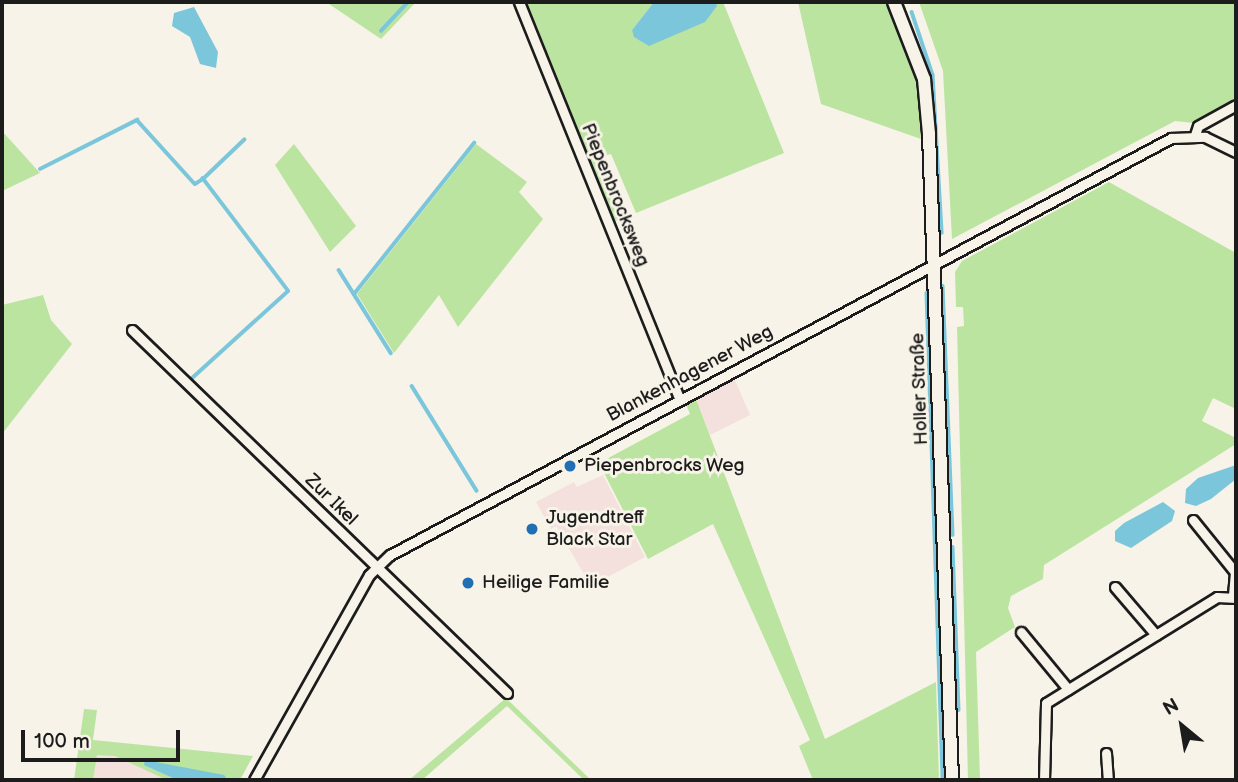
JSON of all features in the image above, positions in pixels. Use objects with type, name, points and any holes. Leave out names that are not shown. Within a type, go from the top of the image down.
[{"type":"street","name":"Piepenbrocksweg","points":[[519,2],[680,400]]},
{"type":"street","name":"Holler Straße","points":[[894,2],[924,79],[935,263],[952,780]]},
{"type":"street","name":"Blankenhagener Weg","points":[[376,567],[680,400],[1171,138],[1195,135],[1198,126],[1236,105]]},
{"type":"street","points":[[1195,135],[1236,152]]},
{"type":"street","name":"Zur Ikel","points":[[132,330],[506,693]]},
{"type":"street","points":[[1044,780],[1042,711],[1046,703],[1217,597],[1234,597],[1235,572],[1194,520]]},
{"type":"street","points":[[254,780],[376,567]]},
{"type":"street","points":[[1115,587],[1156,635]]},
{"type":"street","points":[[1021,632],[1068,689]]},
{"type":"street","points":[[1106,753],[1108,780]]},
{"type":"shaded area","points":[[734,378],[750,415],[710,435],[696,399]]},
{"type":"shaded area","points":[[603,475],[645,557],[591,586],[556,526],[551,529],[536,502],[574,482],[577,487]]},
{"type":"shaded area","points":[[96,755],[115,755],[167,780],[93,780]]},
{"type":"green space","points":[[326,2],[416,2],[381,39]]},
{"type":"green space","points":[[525,2],[654,2],[632,30],[723,2],[784,153],[636,213],[611,154],[604,156],[628,217],[614,222]]},
{"type":"green space","points":[[798,2],[886,2],[916,80],[921,139],[821,104]]},
{"type":"green space","points":[[919,2],[1236,2],[1236,100],[1194,123],[1175,121],[952,239],[943,71]]},
{"type":"green space","points":[[2,131],[40,173],[2,191]]},
{"type":"green space","points":[[294,144],[356,226],[330,252],[275,165]]},
{"type":"green space","points":[[476,144],[527,182],[519,192],[543,219],[458,327],[439,295],[394,353],[357,294]]},
{"type":"green space","points":[[1109,182],[1236,253],[1236,409],[1213,398],[1202,421],[1236,438],[1236,444],[1044,565],[1043,579],[1011,596],[1008,608],[1015,627],[976,652],[980,780],[968,780],[957,327],[964,326],[963,307],[956,307],[955,272],[962,261]]},
{"type":"green space","points":[[43,295],[51,320],[72,344],[2,434],[2,305]]},
{"type":"green space","points":[[696,399],[825,739],[936,682],[939,780],[813,780],[799,746],[810,740],[713,524],[648,559],[599,463],[690,414],[686,404]]},
{"type":"green space","points":[[506,698],[591,780],[584,780],[507,706],[422,780],[409,780]]},
{"type":"green space","points":[[84,709],[97,710],[93,740],[253,756],[240,780],[145,765],[177,780],[167,780],[115,756],[97,755],[93,780],[74,780]]},
{"type":"water","points":[[654,2],[716,2],[717,6],[705,22],[649,46],[634,37],[632,30]]},
{"type":"water","points":[[194,7],[218,52],[216,68],[200,64],[190,37],[172,26],[174,13]]},
{"type":"water","points":[[1236,465],[1236,479],[1211,499],[1196,506],[1185,503],[1186,489],[1198,478]]},
{"type":"water","points":[[1163,502],[1175,511],[1172,521],[1131,548],[1115,541],[1115,531],[1124,523]]},
{"type":"water","points":[[145,760],[224,775],[228,780],[177,780],[144,765]]},
{"type":"waterway","points":[[381,31],[408,2]]},
{"type":"waterway","points":[[912,12],[933,75],[942,233]]},
{"type":"waterway","points":[[40,169],[137,120],[195,184],[203,179]]},
{"type":"waterway","points":[[190,380],[288,291],[203,179],[244,140]]},
{"type":"waterway","points":[[354,294],[474,143]]},
{"type":"waterway","points":[[339,270],[391,353]]},
{"type":"waterway","points":[[943,286],[953,535]]},
{"type":"waterway","points":[[927,293],[943,780]]},
{"type":"waterway","points":[[412,386],[477,491]]},
{"type":"waterway","points":[[205,395],[365,549]]},
{"type":"waterway","points":[[953,547],[959,710]]},
{"type":"place","name":"Piepenbrocks Weg","points":[[570,466]]},
{"type":"place","name":"Jugendtreff Black Star","points":[[532,529]]},
{"type":"place","name":"Heilige Familie","points":[[468,583]]}]
